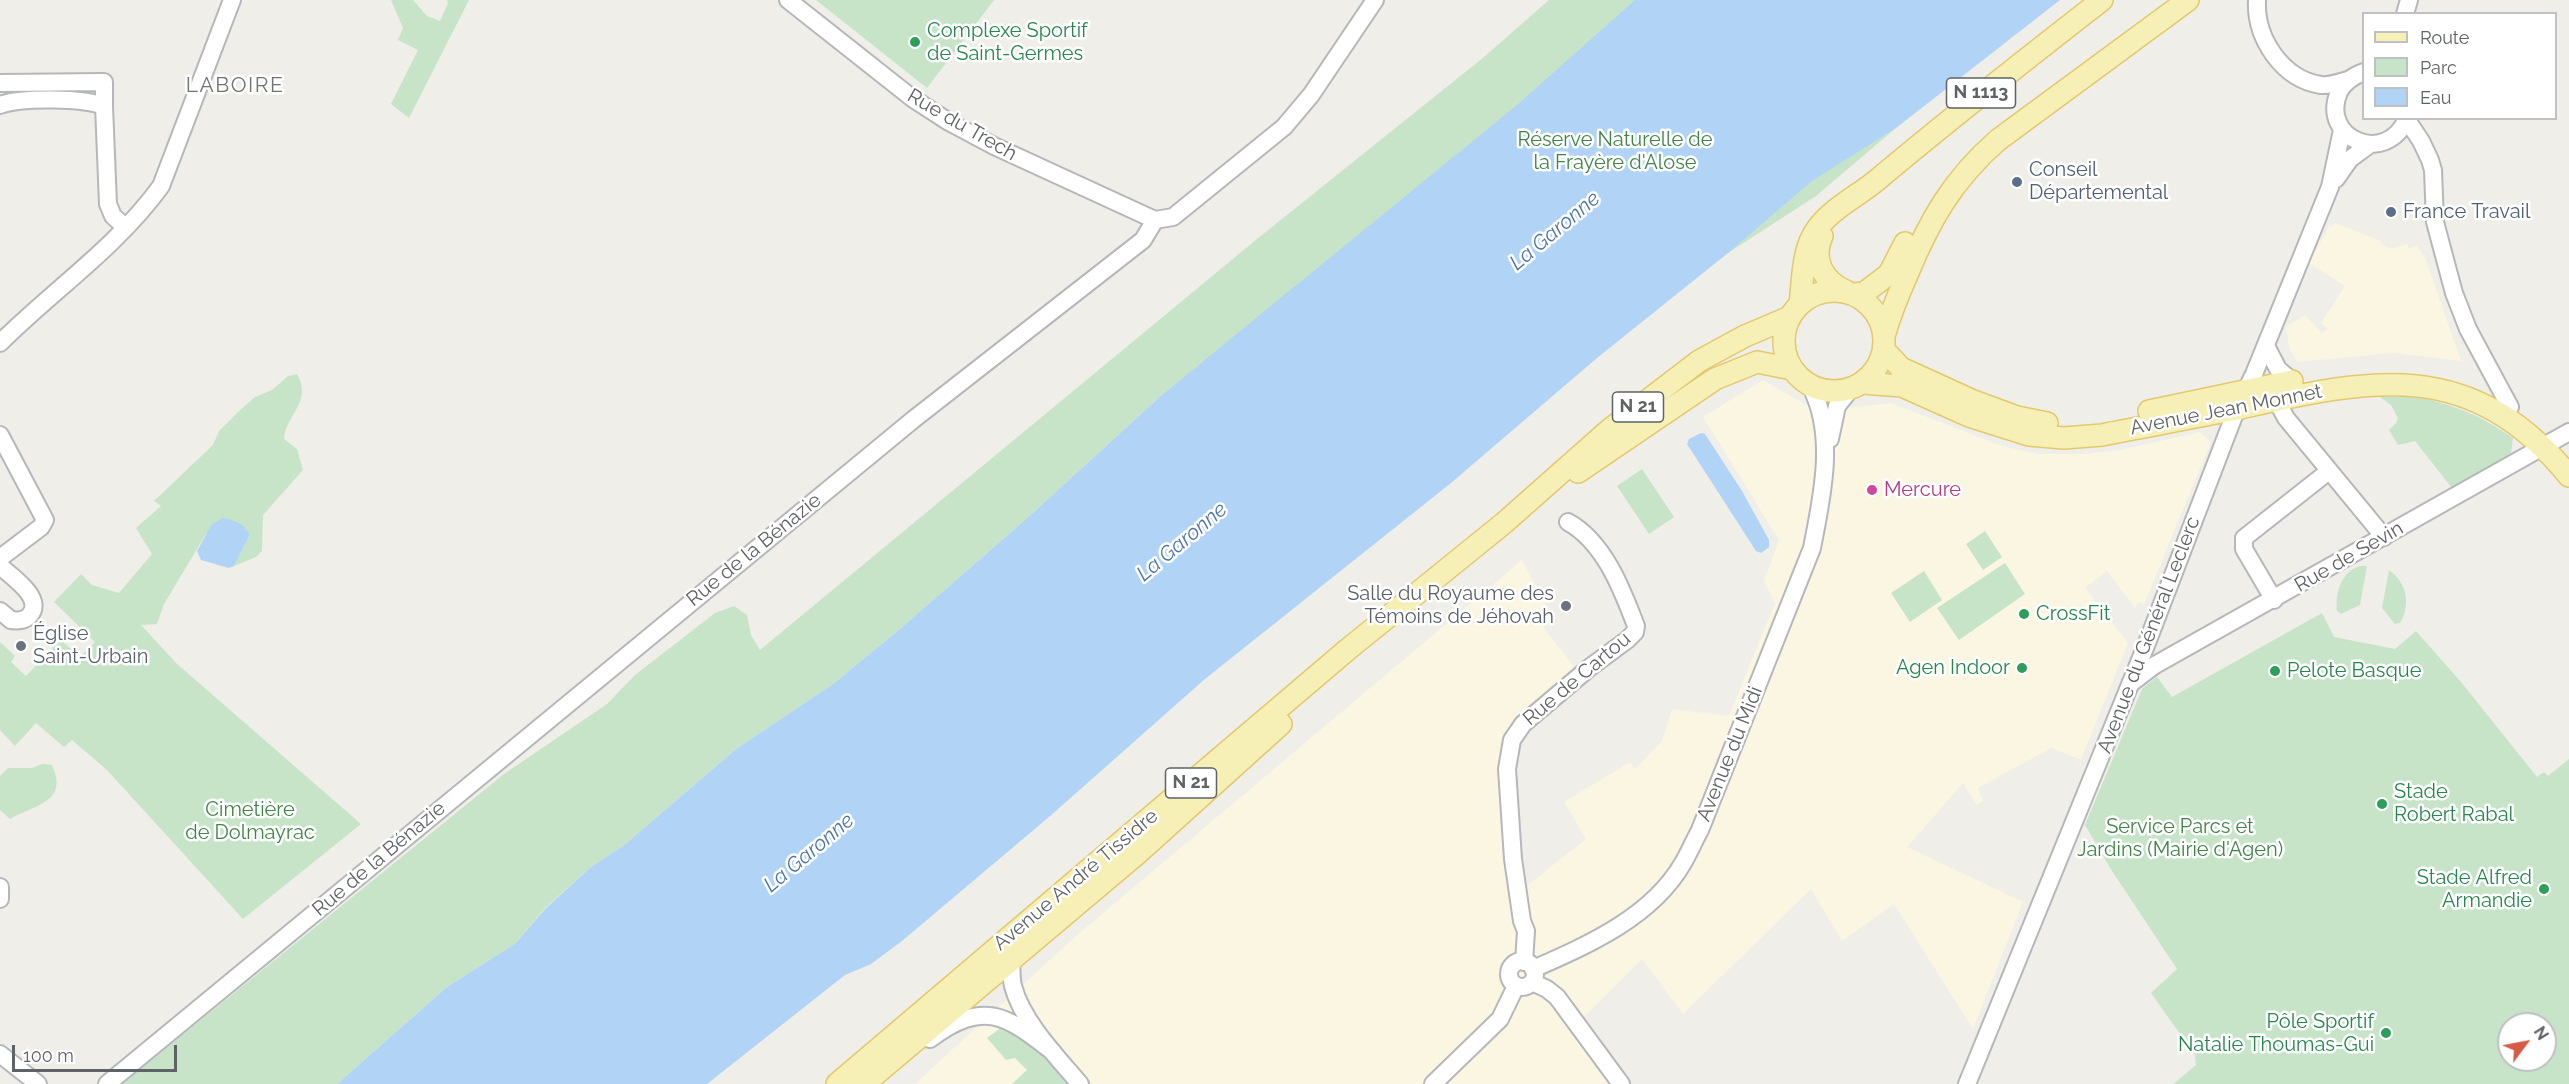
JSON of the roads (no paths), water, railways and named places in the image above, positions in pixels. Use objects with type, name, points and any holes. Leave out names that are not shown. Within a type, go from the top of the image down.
[{"type":"main road","name":"N 1113","points":[[1795,310],[1807,251],[1817,229],[1943,123],[2102,0]]},
{"type":"main road","points":[[2166,4],[2026,103],[1965,151],[1950,167],[1925,204],[1893,269],[1864,293],[1829,291],[1814,296],[1795,310],[1786,331],[1785,345],[1792,369],[1811,387],[1827,392],[1858,385],[1878,367],[1889,317],[1930,222],[1948,193],[1974,160],[2188,0]]},
{"type":"main road","name":"N 1113","points":[[1850,293],[1833,286],[1826,277],[1819,261],[1818,249],[1821,238],[1830,225],[1864,191]]},
{"type":"main road","points":[[1850,293],[1865,301],[1874,310],[1881,322],[1884,343]]},
{"type":"main road","name":"Avenue André Tissidre","points":[[837,1084],[1347,650],[1504,524],[1578,456],[1689,367],[1724,346],[1795,310]]},
{"type":"main road","name":"Avenue Jean Monnet","points":[[1884,343],[1901,368],[1971,400],[2037,423],[2077,424],[2242,399]]},
{"type":"main road","name":"Avenue André Tissidre","points":[[1504,524],[1701,386],[1757,362],[1792,369]]},
{"type":"main road","name":"Avenue Jean Monnet","points":[[2272,392],[2292,381],[2314,377],[2396,371],[2452,380],[2510,407],[2560,446],[2569,476]]},
{"type":"main road","name":"Avenue Jean Monnet","points":[[1858,385],[1902,386],[1969,416],[2014,432],[2064,438],[2102,435],[2272,392],[2379,384],[2414,384],[2446,390],[2488,408],[2560,446]]},
{"type":"main road","name":"Avenue André Tissidre","points":[[864,1084],[1138,854],[1256,747],[1400,609]]},
{"type":"street","points":[[0,343],[149,203],[167,175],[232,0]]},
{"type":"street","name":"Rue du Trech","points":[[788,0],[912,98],[949,122],[993,146],[1155,220]]},
{"type":"street","points":[[1155,220],[1173,217],[1284,126],[1311,95],[1375,0]]},
{"type":"street","points":[[2257,0],[2263,36],[2276,58],[2291,72],[2309,82],[2324,86],[2356,76]]},
{"type":"street","points":[[2356,76],[2341,88],[2336,99],[2335,110],[2342,130],[2349,137],[2369,145]]},
{"type":"street","points":[[0,83],[104,82],[108,204],[113,216],[125,227]]},
{"type":"street","points":[[0,105],[15,101],[86,100],[105,106]]},
{"type":"street","name":"Avenue du Général Leclerc","points":[[2330,187],[2350,159],[2369,145],[2394,138],[2406,120]]},
{"type":"street","points":[[2408,120],[2421,141],[2433,170],[2435,222],[2454,293],[2468,329],[2510,407]]},
{"type":"street","name":"Avenue du Général Leclerc","points":[[1967,1084],[2130,684],[2242,399],[2266,346],[2330,187],[2342,130]]},
{"type":"street","name":"Rue de la Bénazie","points":[[106,1084],[914,418],[1143,240],[1155,220]]},
{"type":"street","points":[[2266,346],[2278,369],[2292,381]]},
{"type":"street","name":"Avenue du Midi","points":[[1824,466],[1837,406],[1858,385]]},
{"type":"street","name":"Avenue du Midi","points":[[1530,971],[1600,938],[1657,896],[1683,865],[1704,819],[1810,554],[1823,500],[1824,466],[1821,413],[1811,387]]},
{"type":"street","points":[[2272,392],[2286,418],[2384,537]]},
{"type":"street","points":[[0,435],[45,520],[41,527],[0,558]]},
{"type":"street","name":"Rue de Sevin","points":[[2130,684],[2155,665],[2384,537],[2560,446]]},
{"type":"street","points":[[2274,600],[2244,549],[2244,537],[2329,471]]},
{"type":"street","name":"Rue de Cartou","points":[[1530,971],[1526,931],[1522,921],[1513,859],[1507,769],[1512,740],[1522,724],[1627,640],[1635,632],[1636,626],[1616,580],[1594,543],[1581,529],[1568,522]]},
{"type":"street","points":[[0,566],[30,594],[34,602],[30,615],[23,620],[11,620],[0,610]]},
{"type":"street","points":[[0,887],[0,898]]},
{"type":"street","points":[[1011,962],[1012,984],[1026,1015],[1080,1084]]},
{"type":"street","points":[[1530,971],[1527,986],[1516,986],[1509,979],[1509,970],[1517,962],[1530,971],[1557,997],[1621,1084]]},
{"type":"street","points":[[1433,1084],[1500,1019],[1516,986]]},
{"type":"street","points":[[869,1084],[941,1031],[956,1023],[984,1015],[1005,1018],[1018,1025],[1053,1052]]},
{"type":"street","points":[[0,1054],[38,1084]]},
{"type":"water","name":"La Garonne","points":[[1635,0],[2060,0],[1896,128],[1812,181],[1728,253],[1597,358],[1451,483],[1205,679],[1049,817],[902,941],[871,964],[845,975],[707,1084],[337,1084],[447,987],[516,943],[545,909],[591,867],[623,846],[736,749],[833,684],[901,628],[1025,520],[1163,394],[1517,105]]},
{"type":"water","points":[[1701,433],[1705,434],[1742,491],[1769,540],[1769,547],[1761,553],[1756,551],[1687,444],[1689,439]]},
{"type":"water","points":[[223,518],[239,523],[250,535],[234,566],[229,568],[201,560],[197,551],[212,524]]},
{"type":"place","name":"Complexe Sportif de Saint-Germes","points":[[915,42]]},
{"type":"place","name":"Conseil Départemental","points":[[2017,182]]},
{"type":"place","name":"France Travail","points":[[2391,212]]},
{"type":"place","name":"Mercure","points":[[1872,490]]},
{"type":"place","name":"Salle du Royaume des Témoins de Jéhovah","points":[[1566,606]]},
{"type":"place","name":"CrossFit","points":[[2024,614]]},
{"type":"place","name":"Église Saint-Urbain","points":[[21,646]]},
{"type":"place","name":"Agen Indoor","points":[[2022,668]]},
{"type":"place","name":"Pelote Basque","points":[[2275,671]]},
{"type":"place","name":"Stade Robert Rabal","points":[[2382,804]]},
{"type":"place","name":"Stade Alfred Armandie","points":[[2544,889]]},
{"type":"place","name":"Pôle Sportif Natalie Thoumas-Gui","points":[[2386,1033]]},
{"type":"district","name":"LABOIRE","points":[[235,86]]},
{"type":"park label","name":"Réserve Naturelle de la Frayère d'Alose","points":[[1615,152]]},
{"type":"park label","name":"Cimetière de Dolmayrac","points":[[250,822]]},
{"type":"park label","name":"Service Parcs et Jardins (Mairie d'Agen)","points":[[2180,838]]}]
